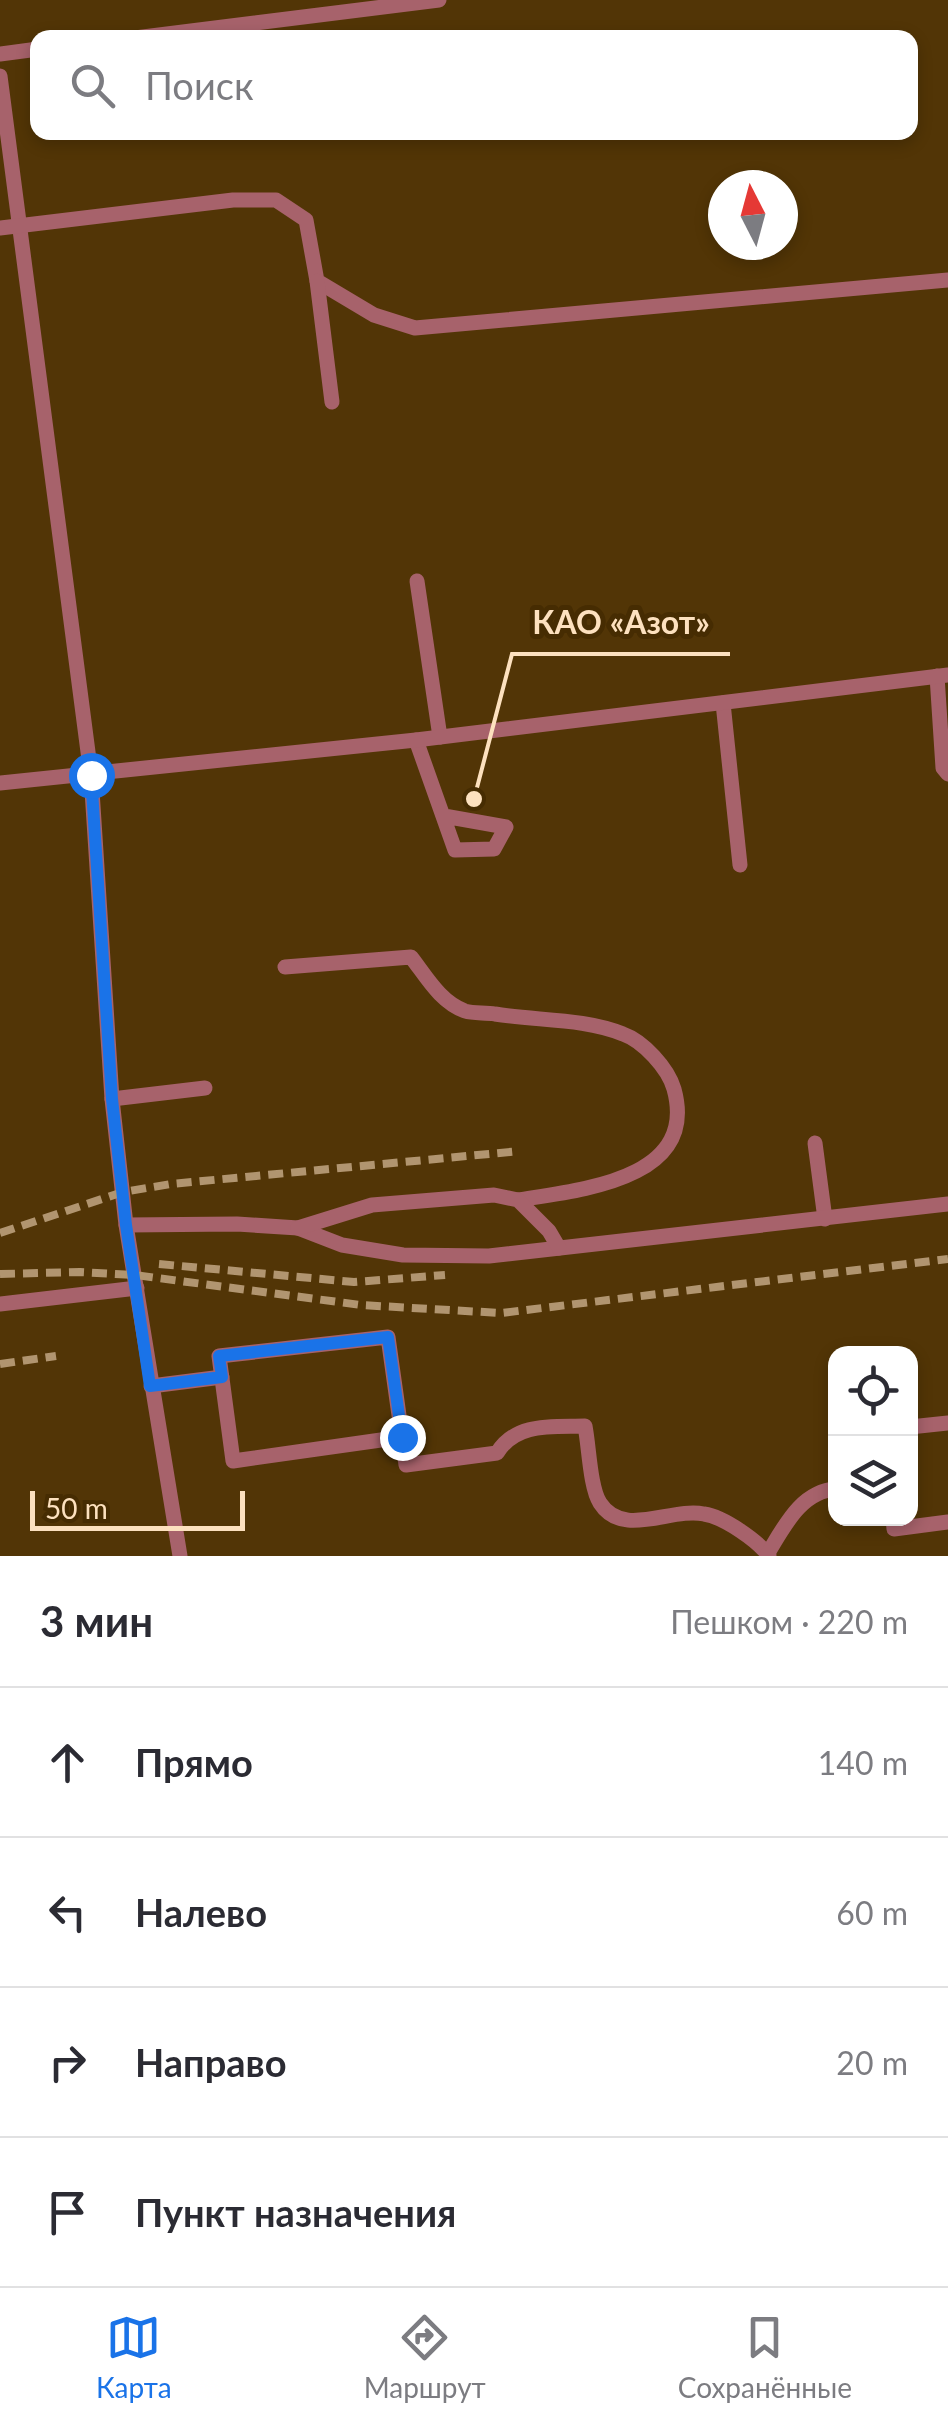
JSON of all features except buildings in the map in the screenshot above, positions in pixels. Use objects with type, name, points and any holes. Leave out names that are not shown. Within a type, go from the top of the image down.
[{"type":"lane","points":[[199,30],[439,0]]},
{"type":"lane","points":[[0,54],[30,51]]},
{"type":"lane","points":[[0,76],[91,775],[112,1099],[126,1225],[180,1556]]},
{"type":"lane","points":[[0,228],[233,200],[276,200],[306,220],[332,402]]},
{"type":"lane","points":[[317,281],[374,314],[415,328],[948,280]]},
{"type":"lane","points":[[417,581],[440,737]]},
{"type":"lane","points":[[0,783],[416,740],[943,676],[943,768],[948,774]]},
{"type":"lane","points":[[723,703],[740,865]]},
{"type":"lane","points":[[416,740],[428,782],[444,816]]},
{"type":"lane","points":[[285,967],[412,957],[442,997],[466,1011],[596,1025],[628,1035],[652,1054],[672,1083],[678,1107],[673,1131],[661,1156],[630,1176],[518,1200],[494,1195],[372,1205],[298,1228]]},
{"type":"lane","points":[[112,1099],[205,1088]]},
{"type":"lane","points":[[815,1143],[824,1220]]},
{"type":"lane","points":[[518,1200],[549,1231],[559,1248]]},
{"type":"lane","points":[[126,1225],[298,1228],[342,1245],[403,1254],[489,1256],[948,1204]]},
{"type":"lane","points":[[0,1304],[137,1288]]},
{"type":"lane","points":[[402,1437],[233,1461],[219,1356],[388,1337],[406,1465],[497,1453],[507,1437],[526,1430],[586,1426],[598,1500],[608,1513],[624,1521],[704,1514],[750,1536],[769,1555],[793,1512],[828,1490]]},
{"type":"lane","points":[[150,1386],[222,1377]]},
{"type":"lane","points":[[918,1426],[948,1423]]},
{"type":"lane","points":[[918,1526],[948,1522]]},
{"type":"lane","points":[[894,1526],[894,1529],[917,1526]]},
{"type":"shaded area","points":[[0,0],[948,0],[948,1556],[0,1556]]},
{"type":"railway","points":[[0,1233],[123,1192],[171,1184],[520,1151]]},
{"type":"railway","points":[[0,1274],[135,1275],[361,1305],[501,1313],[948,1259]]},
{"type":"railway","points":[[159,1264],[354,1282],[445,1275]]},
{"type":"railway","points":[[0,1364],[56,1356]]},
{"type":"place","name":"КАО «Азот»","points":[[474,799]]},
{"type":"route","points":[[91,775],[112,1099],[150,1386],[222,1377],[219,1356],[388,1337],[402,1437]]}]
